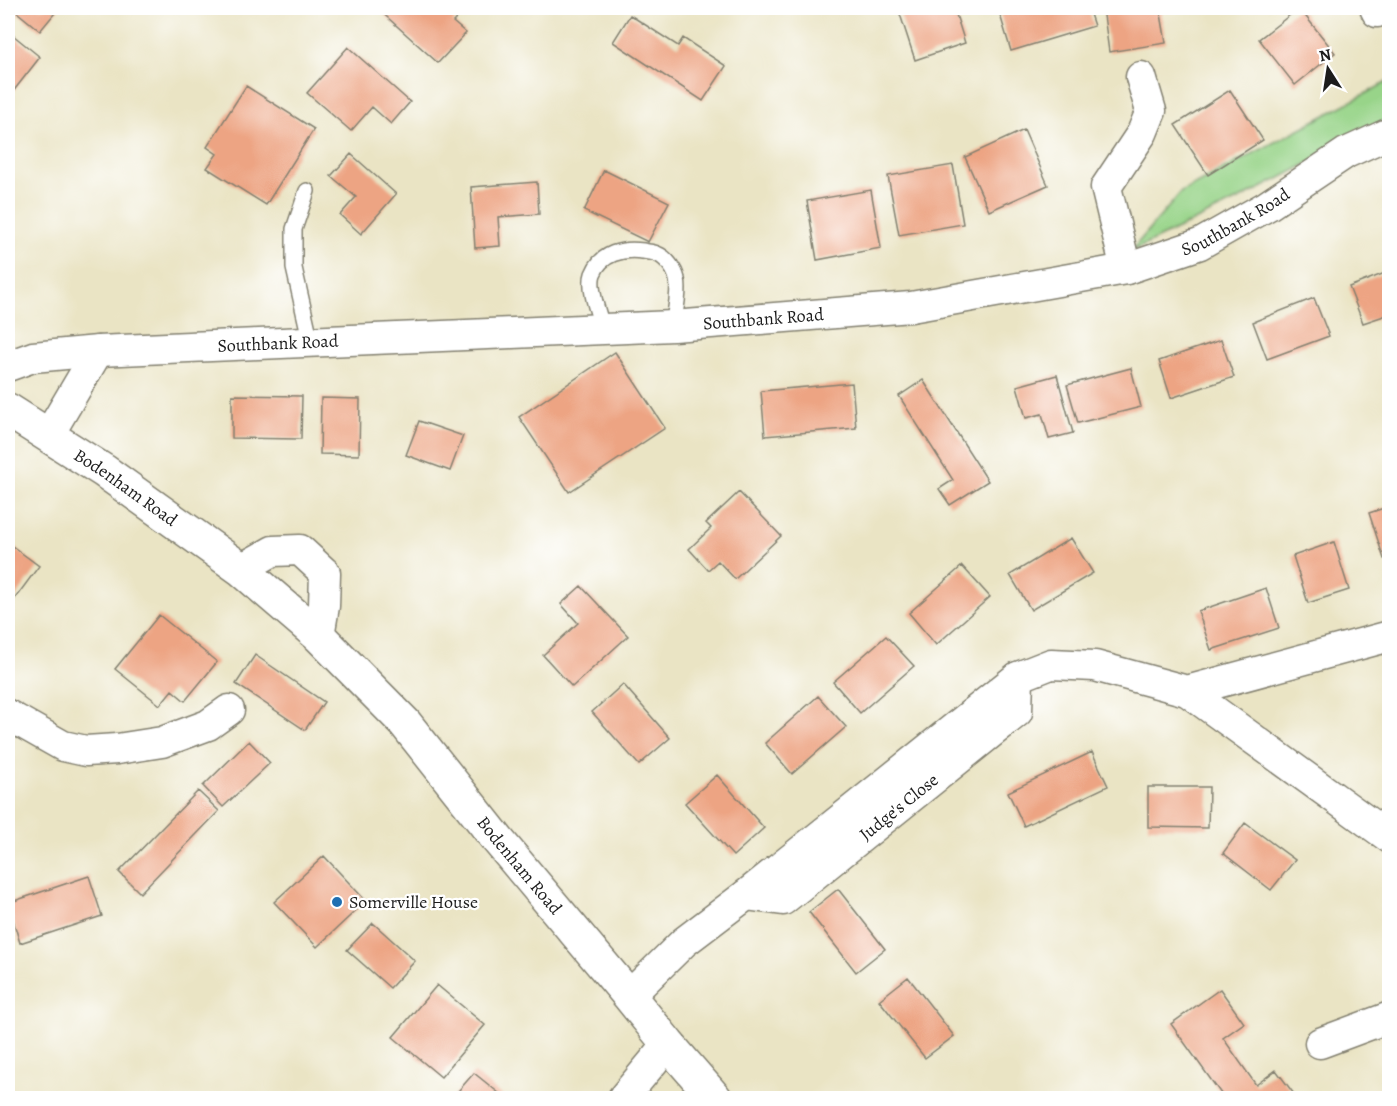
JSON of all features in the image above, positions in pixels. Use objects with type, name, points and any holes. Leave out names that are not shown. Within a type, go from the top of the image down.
[{"type":"street","points":[[1126,269],[1106,187],[1142,133],[1150,111],[1141,76]]},
{"type":"street","name":"Southbank Road","points":[[8,366],[33,357],[98,351],[673,326],[911,307],[1126,269],[1200,244],[1267,206],[1346,153],[1389,133]]},
{"type":"street","points":[[48,436],[98,351]]},
{"type":"street","name":"Bodenham Road","points":[[8,410],[104,471],[241,569],[319,636],[405,723],[483,821],[715,1098]]},
{"type":"street","points":[[241,569],[273,551],[300,550],[324,573],[324,606],[319,636]]},
{"type":"street","points":[[1187,691],[1389,636]]},
{"type":"street","name":"Judge's Close","points":[[629,996],[684,942],[746,895],[783,900],[1017,712],[1018,677],[1050,664],[1095,666],[1187,691],[1389,838]]},
{"type":"street","points":[[8,715],[63,746],[86,752],[162,742],[208,725],[229,710]]},
{"type":"street","points":[[1320,1043],[1389,1017]]},
{"type":"street","points":[[623,1098],[668,1044]]},
{"type":"lane","points":[[306,191],[294,230],[294,268],[311,343]]},
{"type":"lane","points":[[603,328],[592,290],[592,275],[601,261],[612,253],[630,249],[657,254],[670,265],[677,279],[677,302],[673,326]]},
{"type":"green space","points":[[1389,81],[1389,121],[1244,197],[1130,252],[1181,192]]},
{"type":"building","points":[[12,8],[59,8],[40,31]]},
{"type":"building","points":[[377,8],[467,8],[453,22],[466,33],[438,63]]},
{"type":"building","points":[[898,8],[954,8],[965,43],[915,60]]},
{"type":"building","points":[[998,8],[1088,8],[1094,26],[1011,51]]},
{"type":"building","points":[[1103,8],[1160,8],[1166,43],[1109,52]]},
{"type":"building","points":[[1299,8],[1335,53],[1295,85],[1259,39]]},
{"type":"building","points":[[630,15],[678,46],[683,38],[726,66],[703,101],[613,42]]},
{"type":"building","points":[[8,31],[40,57],[8,98]]},
{"type":"building","points":[[348,47],[410,102],[391,124],[372,107],[351,131],[307,93]]},
{"type":"building","points":[[246,86],[314,129],[266,205],[207,168],[217,154],[207,147]]},
{"type":"building","points":[[1230,90],[1263,140],[1208,175],[1175,125]]},
{"type":"building","points":[[1024,130],[1048,185],[989,211],[965,157]]},
{"type":"building","points":[[351,154],[396,194],[361,234],[340,215],[356,197],[331,176]]},
{"type":"building","points":[[953,165],[963,224],[899,235],[888,176]]},
{"type":"building","points":[[604,170],[669,202],[648,242],[584,211]]},
{"type":"building","points":[[537,182],[539,214],[498,217],[500,246],[475,248],[471,187]]},
{"type":"building","points":[[871,190],[881,248],[817,260],[807,201]]},
{"type":"building","points":[[1390,271],[1390,314],[1363,323],[1349,287]]},
{"type":"building","points":[[1314,298],[1329,336],[1267,359],[1253,322]]},
{"type":"building","points":[[1221,340],[1234,377],[1171,398],[1159,361]]},
{"type":"building","points":[[615,352],[665,428],[569,492],[519,417]]},
{"type":"building","points":[[1131,368],[1141,407],[1078,423],[1067,385]]},
{"type":"building","points":[[1057,375],[1073,433],[1049,439],[1042,414],[1026,418],[1017,386]]},
{"type":"building","points":[[923,380],[988,481],[950,505],[939,489],[953,480],[899,396]]},
{"type":"building","points":[[852,383],[856,428],[765,436],[761,391]]},
{"type":"building","points":[[232,395],[302,396],[301,439],[232,438]]},
{"type":"building","points":[[321,398],[360,399],[359,455],[320,454]]},
{"type":"building","points":[[419,421],[463,436],[450,471],[406,455]]},
{"type":"building","points":[[739,492],[781,536],[735,579],[718,561],[708,570],[689,549],[711,528],[706,523]]},
{"type":"building","points":[[1390,506],[1390,558],[1384,559],[1369,513]]},
{"type":"building","points":[[1071,538],[1093,573],[1031,610],[1010,575]]},
{"type":"building","points":[[1334,542],[1349,590],[1308,603],[1293,556]]},
{"type":"building","points":[[8,543],[39,566],[8,608]]},
{"type":"building","points":[[962,566],[990,597],[936,645],[909,613]]},
{"type":"building","points":[[581,586],[628,636],[572,687],[543,655],[578,623],[561,604]]},
{"type":"building","points":[[1266,588],[1279,628],[1211,650],[1198,611]]},
{"type":"building","points":[[159,615],[217,662],[185,701],[172,690],[160,705],[115,669]]},
{"type":"building","points":[[886,636],[914,666],[860,713],[833,682]]},
{"type":"building","points":[[255,655],[324,702],[305,730],[236,684]]},
{"type":"building","points":[[623,684],[670,738],[639,765],[592,712]]},
{"type":"building","points":[[818,696],[846,727],[792,774],[765,743]]},
{"type":"building","points":[[249,741],[270,763],[223,807],[203,786]]},
{"type":"building","points":[[1092,752],[1108,786],[1024,826],[1008,792]]},
{"type":"building","points":[[717,775],[764,828],[733,856],[685,803]]},
{"type":"building","points":[[1148,787],[1209,787],[1208,828],[1148,827]]},
{"type":"building","points":[[198,791],[219,811],[140,893],[119,872]]},
{"type":"building","points":[[1245,823],[1295,860],[1271,890],[1223,853]]},
{"type":"building","points":[[324,856],[366,901],[317,947],[274,902]]},
{"type":"building","points":[[89,876],[102,916],[20,943],[8,903]]},
{"type":"building","points":[[838,889],[885,949],[856,972],[809,912]]},
{"type":"building","points":[[373,923],[415,961],[390,988],[347,950]]},
{"type":"building","points":[[908,977],[954,1036],[925,1058],[879,1000]]},
{"type":"building","points":[[437,985],[485,1025],[441,1077],[393,1037]]},
{"type":"building","points":[[1220,989],[1244,1023],[1223,1038],[1256,1085],[1276,1070],[1297,1098],[1224,1098],[1171,1024]]},
{"type":"building","points":[[474,1073],[505,1098],[452,1098]]},
{"type":"place","name":"Somerville House","points":[[337,902]]}]
